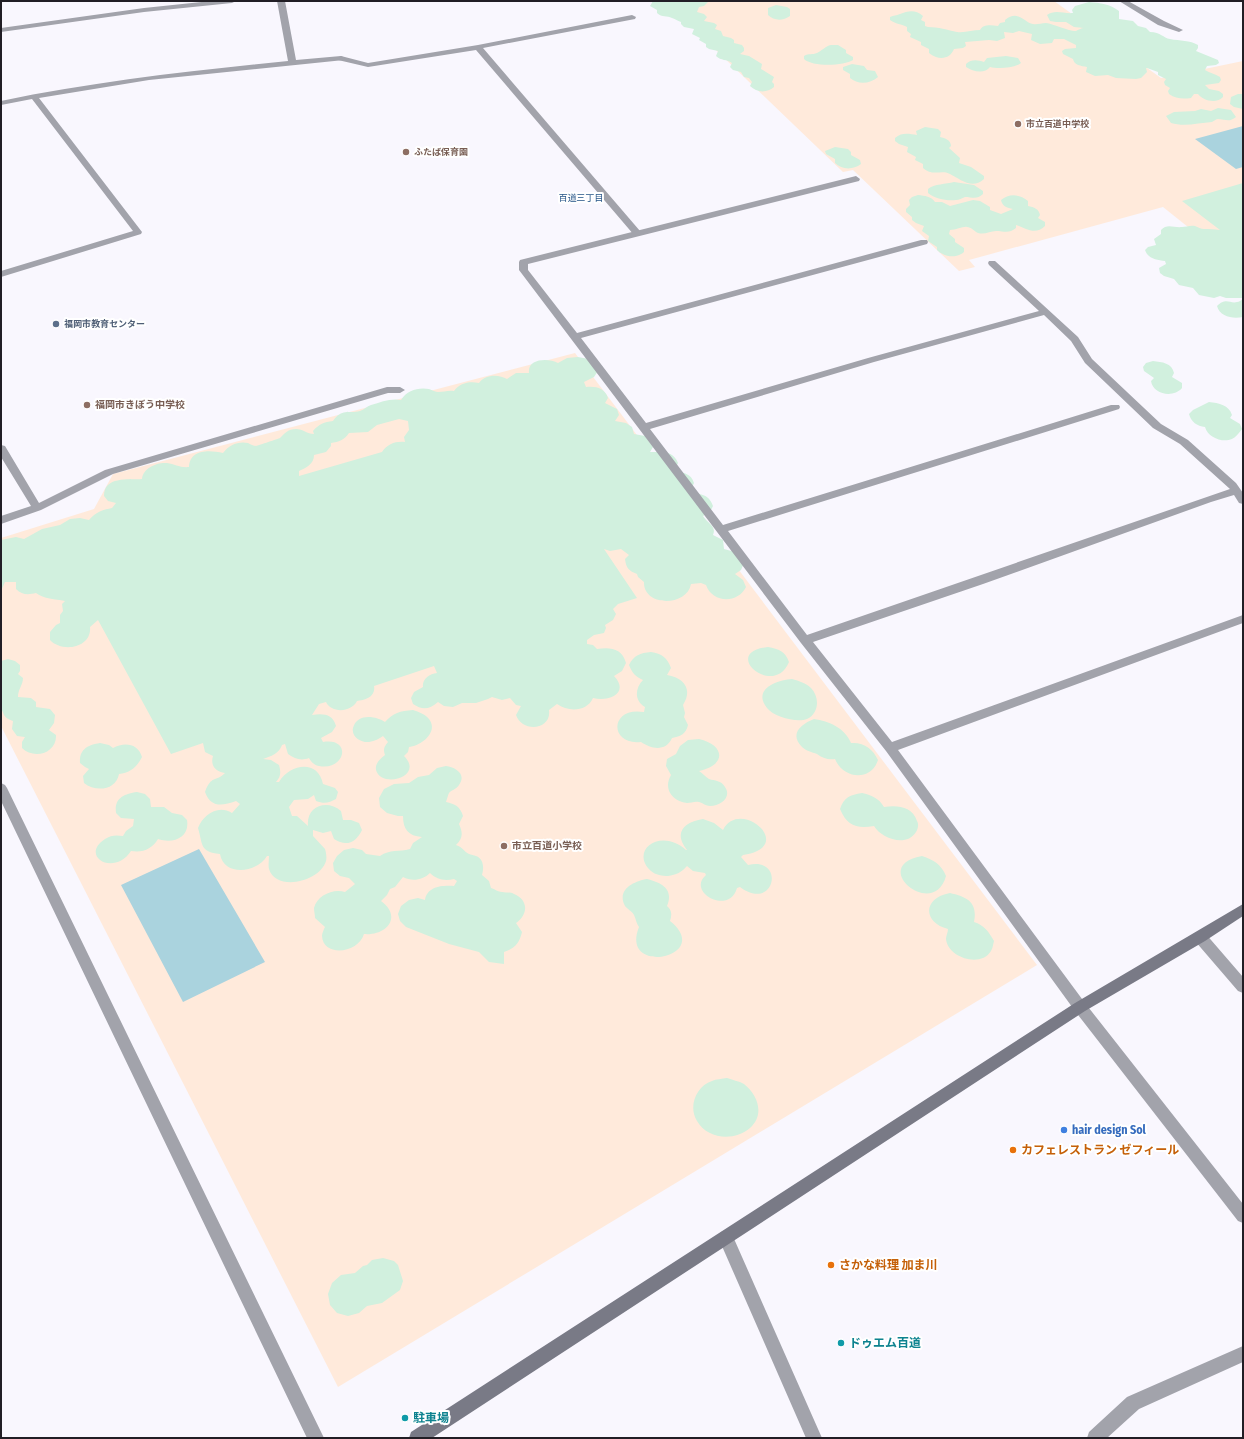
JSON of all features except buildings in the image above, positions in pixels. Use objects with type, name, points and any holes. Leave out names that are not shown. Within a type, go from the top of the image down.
[{"type":"street","points":[[1,30],[144,10],[232,1]]},
{"type":"street","points":[[280,1],[292,62]]},
{"type":"street","points":[[1123,1],[1161,23],[1179,30]]},
{"type":"street","points":[[1,103],[149,78],[292,62],[341,58],[368,65],[478,47],[632,17]]},
{"type":"street","points":[[478,47],[637,233]]},
{"type":"street","points":[[1,274],[138,232],[34,97]]},
{"type":"street","points":[[856,179],[523,262],[524,270],[805,640],[890,748],[1080,1006],[1243,1216]]},
{"type":"street","points":[[575,337],[924,242]]},
{"type":"street","points":[[992,263],[1075,339],[1093,367],[1157,426],[1184,442],[1232,485],[1243,501]]},
{"type":"street","points":[[644,427],[871,360],[1045,312]]},
{"type":"street","points":[[1,520],[37,508],[109,472],[387,390],[400,390]]},
{"type":"street","points":[[721,529],[1115,407]]},
{"type":"street","points":[[1,448],[37,508]]},
{"type":"street","points":[[805,640],[1236,491]]},
{"type":"street","points":[[890,748],[1243,618]]},
{"type":"street","points":[[1,788],[316,1438]]},
{"type":"street","points":[[417,1438],[1080,1006],[1200,937],[1243,909]]},
{"type":"street","points":[[1200,937],[1243,987]]},
{"type":"street","points":[[726,1237],[814,1438]]},
{"type":"street","points":[[1095,1438],[1133,1403],[1243,1354]]},
{"type":"shaded area","name":"市立百道中学校","points":[[685,1],[1054,1],[1161,78],[1243,61],[1243,271],[1163,207],[969,260],[975,267],[959,271],[853,170],[843,172],[668,4]]},
{"type":"shaded area","name":"市立百道小学校","points":[[575,353],[1037,965],[338,1387],[1,726],[1,538],[94,509],[113,474]]},
{"type":"green space","points":[[653,1],[718,1],[708,2],[704,6],[699,7],[697,12],[704,14],[707,17],[704,21],[717,25],[715,29],[721,31],[723,36],[731,38],[734,40],[734,43],[742,45],[744,51],[740,54],[749,56],[762,64],[761,69],[774,77],[772,82],[774,87],[765,91],[759,91],[750,86],[752,82],[749,78],[744,77],[741,72],[733,70],[730,67],[732,63],[718,58],[716,56],[718,51],[709,49],[706,47],[706,44],[699,40],[700,38],[692,34],[694,29],[684,27],[681,22],[657,13],[657,10],[650,6]]},
{"type":"green space","points":[[1089,2],[1108,5],[1119,11],[1119,19],[1133,21],[1138,26],[1146,28],[1150,32],[1157,33],[1174,40],[1188,41],[1198,45],[1196,51],[1218,60],[1219,63],[1216,65],[1207,66],[1205,70],[1220,77],[1221,80],[1219,83],[1205,85],[1209,89],[1219,91],[1223,94],[1223,97],[1210,101],[1198,94],[1194,94],[1191,98],[1174,97],[1169,94],[1168,91],[1170,88],[1165,85],[1164,82],[1166,79],[1158,75],[1158,72],[1147,68],[1147,72],[1141,78],[1136,79],[1116,78],[1108,75],[1095,76],[1086,72],[1087,67],[1076,64],[1073,59],[1063,54],[1062,51],[1065,49],[1076,48],[1076,45],[1064,39],[1054,39],[1052,43],[1040,44],[1031,40],[1032,34],[1019,31],[1013,33],[1004,32],[1005,38],[997,41],[989,40],[965,42],[966,46],[963,48],[954,49],[947,57],[940,58],[933,56],[929,53],[929,49],[921,45],[921,42],[910,37],[911,34],[907,31],[907,27],[890,20],[891,16],[912,11],[923,16],[921,20],[925,22],[925,26],[963,32],[980,30],[988,25],[998,26],[1010,17],[1017,16],[1033,24],[1046,23],[1076,31],[1084,28],[1074,27],[1066,22],[1050,21],[1047,15],[1053,12],[1073,13],[1072,10],[1075,6]]},
{"type":"green space","points":[[776,5],[790,9],[790,16],[779,20],[770,17],[768,15],[768,8]]},
{"type":"green space","points":[[831,45],[838,45],[846,50],[846,53],[853,57],[853,60],[843,64],[828,65],[808,62],[804,59],[804,56],[817,53]]},
{"type":"green space","points":[[1006,56],[1018,58],[1021,63],[1006,68],[990,67],[985,71],[975,71],[966,67],[968,62],[977,60],[984,62],[987,58]]},
{"type":"green space","points":[[852,64],[864,66],[867,70],[875,71],[878,77],[864,83],[853,80],[850,78],[850,74],[843,70],[843,67]]},
{"type":"green space","points":[[1238,94],[1243,94],[1243,109],[1234,107],[1230,104],[1231,97]]},
{"type":"green space","points":[[1218,108],[1231,110],[1236,117],[1229,120],[1218,119],[1212,122],[1181,125],[1171,123],[1166,116],[1174,112],[1195,111],[1201,109],[1211,111]]},
{"type":"green space","points":[[925,127],[938,129],[941,132],[940,137],[949,141],[951,146],[949,148],[960,158],[959,163],[971,167],[984,176],[984,179],[975,184],[971,184],[947,173],[934,173],[927,171],[923,168],[923,164],[915,160],[916,157],[907,152],[908,147],[895,141],[895,138],[900,135],[917,135],[916,131]]},
{"type":"green space","points":[[835,147],[848,149],[851,152],[851,155],[860,160],[861,164],[855,167],[841,167],[835,163],[835,159],[826,154],[825,151]]},
{"type":"green space","points":[[954,182],[974,185],[983,191],[983,194],[977,198],[965,197],[957,200],[949,200],[938,198],[928,193],[928,189],[933,186]]},
{"type":"green space","points":[[1243,183],[1243,298],[1226,298],[1220,296],[1214,298],[1199,295],[1193,288],[1179,285],[1174,279],[1160,273],[1159,268],[1166,264],[1165,261],[1151,257],[1145,250],[1148,247],[1156,245],[1154,239],[1161,234],[1161,230],[1163,228],[1168,226],[1195,226],[1203,229],[1220,230],[1182,201]]},
{"type":"green space","points":[[918,195],[928,197],[935,202],[942,202],[950,206],[973,200],[980,201],[990,207],[990,210],[1001,214],[1013,209],[1002,204],[1001,200],[1007,196],[1014,195],[1022,197],[1028,201],[1028,206],[1037,210],[1040,215],[1038,218],[1045,222],[1045,226],[1034,231],[1016,225],[1016,228],[1011,231],[994,231],[983,234],[966,227],[950,230],[949,234],[955,239],[955,242],[964,248],[964,252],[957,256],[947,256],[937,250],[937,247],[928,241],[929,236],[922,231],[924,226],[912,220],[912,217],[906,212],[906,209],[910,205],[909,200]]},
{"type":"green space","points":[[1243,299],[1243,317],[1235,318],[1224,315],[1217,306],[1223,302],[1238,302]]},
{"type":"green space","points":[[578,357],[589,359],[598,371],[594,377],[584,382],[586,387],[597,387],[605,392],[608,398],[605,403],[617,409],[619,415],[615,421],[626,423],[632,427],[634,434],[645,436],[653,447],[650,452],[667,453],[673,456],[678,463],[675,469],[676,471],[685,473],[693,480],[694,483],[691,489],[709,499],[713,506],[710,512],[703,516],[713,527],[713,535],[723,540],[724,549],[735,552],[744,563],[741,570],[735,574],[743,580],[746,587],[742,593],[737,596],[731,599],[725,599],[714,595],[709,591],[706,585],[701,583],[691,584],[688,592],[682,597],[666,601],[657,600],[650,596],[646,590],[644,582],[638,577],[637,574],[627,567],[625,559],[629,555],[621,549],[610,551],[604,549],[637,598],[618,604],[613,609],[616,614],[613,620],[605,625],[606,628],[604,633],[594,635],[587,640],[587,644],[593,645],[597,649],[611,649],[622,654],[626,663],[622,671],[614,676],[620,687],[619,691],[616,695],[605,699],[593,698],[590,703],[582,708],[572,709],[561,707],[557,704],[549,710],[549,717],[546,722],[536,727],[524,725],[519,721],[516,715],[521,706],[516,705],[510,698],[502,700],[492,697],[476,703],[462,703],[453,707],[444,706],[438,702],[429,708],[416,706],[413,704],[411,698],[414,692],[423,687],[427,677],[431,674],[437,673],[434,666],[374,686],[372,695],[366,699],[357,701],[350,708],[336,710],[329,706],[326,702],[319,704],[312,715],[324,714],[333,719],[335,722],[336,726],[332,732],[321,738],[323,742],[338,744],[342,749],[340,759],[335,764],[328,766],[317,766],[309,758],[301,759],[291,756],[288,754],[285,744],[282,745],[279,751],[263,759],[271,760],[279,765],[280,774],[276,782],[279,782],[290,771],[296,768],[310,768],[316,771],[323,784],[335,788],[338,792],[336,799],[326,803],[316,801],[314,795],[308,799],[294,800],[289,807],[292,816],[297,816],[308,826],[308,819],[314,809],[318,806],[330,805],[341,811],[343,820],[351,820],[359,823],[362,830],[354,841],[343,843],[334,839],[331,831],[323,833],[313,830],[313,836],[325,849],[326,860],[322,868],[316,874],[307,879],[298,882],[289,882],[280,880],[273,876],[269,869],[269,856],[267,856],[256,866],[241,870],[228,866],[223,861],[220,854],[213,853],[205,849],[198,828],[203,819],[216,810],[232,813],[240,804],[236,801],[222,805],[210,801],[207,797],[205,792],[209,783],[225,773],[214,768],[212,763],[213,756],[205,752],[203,743],[171,754],[98,620],[90,627],[86,640],[81,644],[68,647],[55,644],[50,640],[50,632],[60,623],[60,615],[63,611],[62,604],[65,601],[46,598],[36,593],[23,593],[16,589],[16,582],[5,582],[1,591],[1,540],[16,537],[24,539],[42,529],[60,525],[70,519],[80,518],[89,520],[99,512],[112,508],[116,503],[108,501],[104,496],[105,490],[112,482],[118,480],[142,479],[145,472],[151,466],[163,463],[189,467],[190,461],[193,457],[201,452],[212,451],[223,453],[237,443],[248,443],[256,446],[280,438],[291,430],[298,429],[314,434],[313,431],[317,427],[324,423],[333,421],[339,414],[360,411],[386,401],[401,400],[406,394],[417,389],[425,388],[438,392],[454,391],[462,384],[472,382],[479,383],[488,376],[504,377],[507,379],[516,373],[529,373],[531,364],[539,360],[549,360],[558,363],[567,358]],"holes":[[[399,419],[408,421],[409,430],[404,437],[405,442],[392,444],[386,447],[382,452],[299,476],[299,471],[307,467],[313,461],[314,455],[326,452],[331,446],[331,443],[341,440],[349,433],[368,432],[377,425]]]},
{"type":"green space","points":[[1153,361],[1169,365],[1174,373],[1172,377],[1182,383],[1182,388],[1169,394],[1164,394],[1156,389],[1151,381],[1154,378],[1144,371],[1143,367],[1146,363]]},
{"type":"green space","points":[[1209,402],[1220,404],[1229,409],[1232,415],[1230,418],[1240,424],[1242,429],[1237,435],[1228,440],[1216,439],[1209,434],[1205,427],[1197,425],[1191,419],[1189,414],[1193,410]]},
{"type":"green space","points":[[768,647],[781,651],[786,655],[789,662],[782,672],[772,676],[763,675],[754,670],[749,664],[748,657],[754,651]]},
{"type":"green space","points":[[651,652],[661,655],[668,661],[671,668],[667,675],[678,679],[687,689],[686,699],[683,705],[685,713],[684,717],[688,725],[686,731],[672,738],[666,746],[658,748],[654,748],[641,742],[631,742],[623,738],[619,733],[617,726],[619,720],[624,715],[633,712],[644,712],[645,707],[637,698],[638,687],[643,680],[634,674],[629,665],[638,655]]},
{"type":"green space","points":[[8,659],[15,661],[20,665],[20,671],[18,674],[23,678],[18,697],[31,698],[36,702],[36,707],[50,709],[55,715],[54,723],[49,730],[56,735],[55,741],[53,746],[44,753],[33,754],[22,748],[22,742],[25,737],[17,736],[12,729],[13,721],[5,717],[1,709],[1,661]]},
{"type":"green space","points":[[792,679],[809,686],[816,696],[816,709],[811,717],[807,719],[792,720],[775,714],[767,708],[763,701],[762,696],[768,687],[780,681]]},
{"type":"green space","points":[[413,710],[424,714],[429,719],[432,724],[432,729],[427,738],[419,744],[409,747],[408,752],[404,756],[409,763],[409,770],[406,775],[400,778],[385,779],[380,776],[376,770],[376,765],[385,755],[384,748],[388,742],[383,736],[377,740],[369,742],[358,739],[355,737],[353,731],[355,723],[358,720],[367,717],[377,718],[385,722],[397,713]]},
{"type":"green space","points":[[814,719],[825,721],[841,729],[851,743],[868,747],[878,760],[874,767],[863,775],[850,774],[839,766],[835,759],[821,757],[804,748],[798,742],[798,730]]},
{"type":"green space","points":[[699,739],[708,742],[718,750],[718,760],[708,768],[699,771],[709,779],[722,783],[727,791],[724,800],[714,806],[709,806],[700,802],[682,802],[670,794],[668,785],[671,775],[666,766],[667,759],[676,754],[680,746],[688,740]]},
{"type":"green space","points":[[100,743],[109,745],[113,748],[122,745],[134,746],[140,752],[142,757],[133,769],[119,774],[117,780],[110,787],[99,789],[84,783],[83,776],[89,769],[80,763],[80,758],[85,748]]},
{"type":"green space","points":[[446,766],[459,772],[462,778],[458,786],[449,793],[446,802],[457,806],[463,816],[459,824],[462,833],[461,838],[456,845],[467,853],[481,859],[483,867],[482,875],[489,881],[491,888],[501,892],[513,893],[522,900],[525,912],[516,923],[522,932],[518,943],[511,949],[504,952],[504,964],[489,962],[479,952],[449,944],[406,927],[400,921],[398,914],[401,906],[409,900],[418,898],[425,900],[426,895],[432,889],[441,886],[454,886],[457,881],[454,879],[438,879],[430,873],[417,880],[406,879],[403,877],[395,887],[390,889],[381,901],[391,913],[391,919],[385,929],[372,934],[364,934],[361,941],[348,949],[334,950],[328,947],[324,943],[322,936],[325,927],[315,918],[314,908],[316,903],[326,894],[336,891],[345,892],[355,884],[349,878],[340,876],[334,871],[333,863],[337,856],[344,850],[353,848],[362,850],[366,854],[380,856],[391,852],[410,849],[413,843],[422,837],[413,835],[407,831],[404,825],[403,816],[387,813],[380,807],[379,798],[384,789],[394,784],[409,783],[418,777],[429,775],[437,768]]},
{"type":"green space","points":[[137,792],[145,794],[150,799],[151,807],[164,807],[172,813],[182,815],[187,820],[186,831],[175,840],[169,841],[158,839],[147,850],[131,851],[124,859],[116,862],[108,863],[102,861],[97,857],[96,852],[98,845],[109,837],[116,835],[123,836],[126,831],[133,826],[134,819],[121,818],[116,813],[118,800],[128,794]]},
{"type":"green space","points":[[862,793],[874,797],[880,801],[884,807],[894,806],[908,809],[912,812],[918,822],[916,832],[912,837],[906,840],[894,840],[882,834],[874,826],[862,827],[849,823],[840,809],[843,802],[848,797]]},
{"type":"green space","points":[[703,819],[714,823],[723,830],[731,821],[741,819],[751,821],[760,827],[765,835],[765,843],[759,850],[741,857],[748,865],[760,864],[768,868],[771,875],[771,882],[768,889],[761,893],[752,893],[740,887],[737,888],[733,896],[726,900],[718,901],[705,894],[701,888],[701,882],[706,875],[705,873],[693,871],[687,866],[679,873],[668,876],[651,871],[645,863],[644,856],[650,844],[658,841],[666,841],[676,843],[687,850],[681,838],[683,829],[696,820]]},
{"type":"green space","points":[[922,856],[937,863],[942,868],[946,876],[939,888],[929,893],[919,892],[909,887],[902,879],[901,870],[907,862]]},
{"type":"green space","points":[[647,879],[662,885],[668,891],[669,900],[667,906],[671,913],[670,921],[681,934],[681,944],[675,952],[664,956],[652,957],[642,952],[636,943],[639,927],[634,915],[625,906],[623,900],[623,895],[628,887],[632,884]]},
{"type":"green space","points":[[950,893],[961,896],[973,905],[975,915],[974,922],[986,929],[994,941],[992,950],[986,956],[973,960],[958,956],[948,946],[946,939],[948,929],[934,922],[930,916],[930,905],[934,900]]},
{"type":"green space","points":[[727,1078],[744,1084],[753,1094],[758,1105],[755,1123],[744,1132],[730,1137],[715,1135],[708,1132],[697,1121],[693,1110],[695,1098],[702,1087],[715,1080]]},
{"type":"green space","points":[[383,1258],[394,1261],[398,1265],[403,1281],[400,1290],[382,1303],[367,1306],[359,1313],[348,1316],[337,1313],[330,1305],[328,1294],[332,1283],[341,1275],[355,1273],[372,1260]]},
{"type":"water","points":[[1243,126],[1243,167],[1236,169],[1195,139]]},
{"type":"water","points":[[199,849],[265,962],[183,1002],[121,885]]},
{"type":"place","name":"市立百道中学校","points":[[1018,124]]},
{"type":"place","name":"ふたば保育園","points":[[406,152]]},
{"type":"place","name":"福岡市教育センター","points":[[56,324]]},
{"type":"place","name":"福岡市きぼう中学校","points":[[87,405]]},
{"type":"place","name":"市立百道小学校","points":[[504,846]]},
{"type":"place","name":"hair design Sol","points":[[1064,1130]]},
{"type":"place","name":"カフェレストラン ゼフィール","points":[[1013,1150]]},
{"type":"place","name":"さかな料理 加ま川","points":[[831,1265]]},
{"type":"place","name":"ドゥエム百道","points":[[841,1343]]},
{"type":"place","name":"駐車場","points":[[405,1418]]},
{"type":"district","name":"百道三丁目","points":[[581,198]]}]
